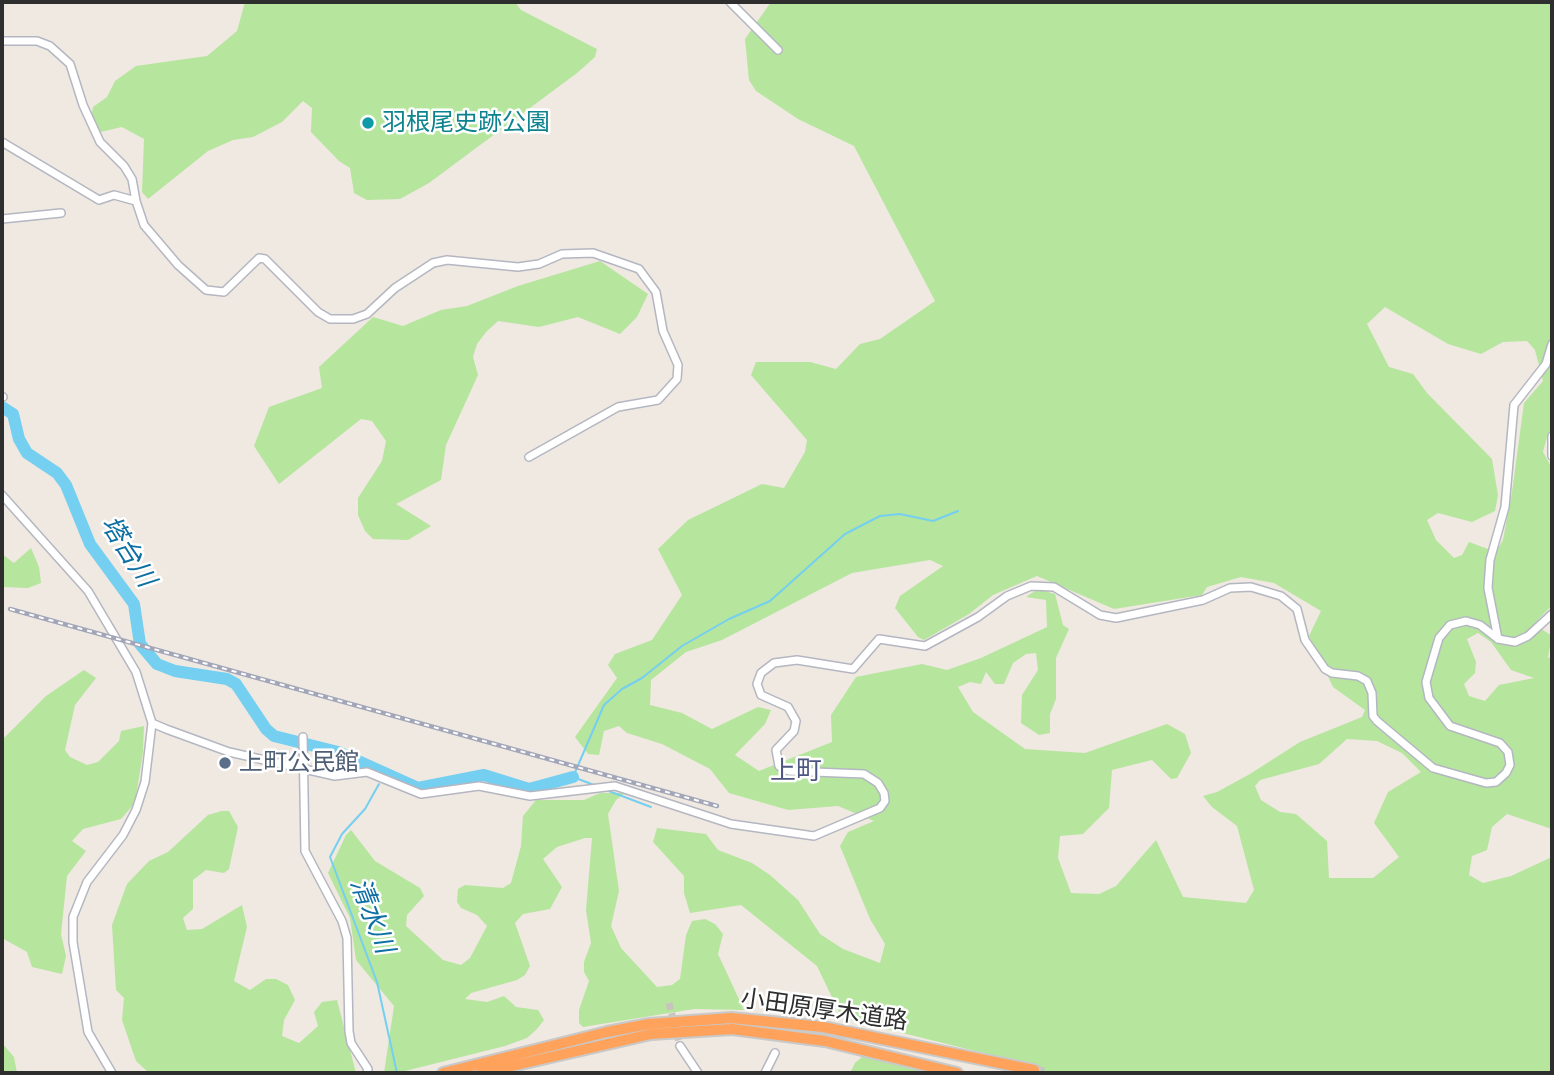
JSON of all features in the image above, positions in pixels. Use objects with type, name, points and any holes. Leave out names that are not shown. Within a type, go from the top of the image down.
[{"type":"highway","name":"小田原厚木道路","points":[[443,1073],[649,1024],[732,1018],[793,1023],[879,1036],[1034,1070]]},
{"type":"highway","name":"小田原厚木道路","points":[[481,1073],[651,1034],[732,1029],[825,1041],[957,1073]]},
{"type":"street","points":[[730,2],[778,50]]},
{"type":"street","points":[[2,41],[37,41],[50,46],[70,64],[83,105],[100,142],[124,166],[132,179],[144,225],[178,265],[206,290],[224,292],[259,258],[265,259],[318,312],[341,321],[367,314],[395,288],[439,261],[455,259],[518,267],[539,264],[562,254],[593,253],[639,269],[656,292],[663,331],[678,365],[677,379],[658,400],[618,407],[528,457]]},
{"type":"street","points":[[2,142],[99,200],[114,195],[136,201]]},
{"type":"street","points":[[2,219],[61,213]]},
{"type":"street","points":[[1498,639],[1488,587],[1490,560],[1505,507],[1504,494],[1514,405],[1546,364],[1552,344]]},
{"type":"street","points":[[1552,436],[1552,456]]},
{"type":"street","points":[[2,495],[88,591],[136,672],[152,723],[145,782],[136,810],[123,835],[87,882],[74,917],[73,942],[90,1040],[112,1073]]},
{"type":"street","points":[[152,723],[229,752],[338,776],[367,772],[421,794],[471,786],[530,796],[615,786],[731,824],[818,836],[880,808],[884,804],[884,793],[878,783],[864,774],[789,771],[779,766],[776,750],[794,731],[796,721],[788,707],[767,699],[759,691],[758,677],[771,665],[801,660],[853,669],[879,639],[925,646],[978,617],[1007,596],[1031,586],[1054,587],[1101,615],[1116,618],[1203,600],[1224,590],[1244,586],[1291,602],[1298,612],[1305,640],[1322,666],[1332,673],[1364,678],[1371,689],[1374,718],[1431,767],[1491,783],[1500,779],[1508,769],[1510,760],[1506,749],[1447,724],[1430,698],[1426,682],[1439,638],[1450,625],[1460,621],[1476,623],[1498,639],[1511,643],[1522,640],[1552,614]]},
{"type":"street","points":[[303,737],[305,851],[326,896],[342,921],[347,938],[349,1031],[351,1043],[368,1069],[367,1073]]},
{"type":"street","points":[[681,1046],[698,1073]]},
{"type":"street","points":[[765,1073],[775,1053]]},
{"type":"green space","points":[[245,2],[515,2],[521,10],[597,49],[595,57],[577,73],[429,183],[400,199],[367,200],[354,193],[350,168],[339,161],[311,132],[312,108],[303,101],[282,122],[253,137],[233,140],[208,151],[148,199],[142,192],[144,139],[122,127],[96,133],[90,126],[93,107],[107,97],[115,81],[136,66],[207,56],[237,31]]},
{"type":"green space","points":[[771,2],[1552,2],[1552,429],[1548,433],[1543,452],[1552,468],[1552,605],[1534,624],[1552,636],[1548,657],[1552,660],[1552,829],[1507,814],[1492,827],[1487,850],[1472,856],[1469,875],[1483,883],[1511,876],[1552,857],[1552,1073],[1036,1073],[1036,1066],[842,1018],[817,966],[741,905],[690,913],[684,893],[684,876],[653,842],[657,828],[706,834],[718,850],[752,863],[770,875],[798,900],[820,934],[843,949],[880,963],[885,944],[870,919],[840,846],[848,832],[874,821],[838,806],[788,810],[729,793],[710,769],[662,744],[627,733],[619,726],[604,731],[599,755],[588,754],[575,737],[617,678],[608,665],[615,654],[652,640],[682,595],[658,549],[688,520],[762,484],[784,488],[805,452],[807,440],[751,375],[756,362],[810,362],[836,369],[860,344],[880,339],[935,301],[854,146],[798,119],[756,91],[749,80],[745,39]],"holes":[[[1385,307],[1448,344],[1481,354],[1503,342],[1527,341],[1535,350],[1543,381],[1524,403],[1503,540],[1496,552],[1469,542],[1462,555],[1454,558],[1436,540],[1427,520],[1438,513],[1472,522],[1495,511],[1498,495],[1492,459],[1427,393],[1413,374],[1389,367],[1367,324]],[[930,560],[943,566],[900,596],[895,608],[918,637],[924,640],[969,614],[993,595],[1037,576],[1114,609],[1202,595],[1207,587],[1241,577],[1274,583],[1321,611],[1309,636],[1333,687],[1365,710],[1362,717],[1300,742],[1250,774],[1217,792],[1203,796],[1212,807],[1237,826],[1254,890],[1246,903],[1183,897],[1156,840],[1116,886],[1099,894],[1071,893],[1058,858],[1060,836],[1083,834],[1109,808],[1112,770],[1152,760],[1171,779],[1177,778],[1191,753],[1185,734],[1167,724],[1085,753],[1025,749],[973,712],[958,687],[970,682],[981,684],[986,672],[995,684],[1004,684],[1013,663],[1026,654],[1036,653],[1038,670],[1022,695],[1021,723],[1039,735],[1050,733],[1050,714],[1056,699],[1056,658],[1069,629],[1063,625],[1055,594],[1038,589],[1026,597],[1046,600],[1047,627],[981,658],[947,670],[922,664],[856,677],[831,715],[832,742],[759,771],[735,755],[765,724],[771,710],[758,707],[712,729],[682,713],[650,705],[651,680],[686,652],[722,640],[852,573]],[[1478,633],[1491,642],[1511,670],[1534,678],[1499,685],[1485,701],[1469,696],[1464,684],[1475,673],[1476,662],[1467,639]],[[1347,739],[1377,741],[1402,753],[1421,772],[1388,792],[1374,823],[1399,857],[1373,878],[1329,878],[1327,841],[1296,814],[1280,812],[1261,800],[1255,786],[1260,780],[1319,764]]]},
{"type":"green space","points":[[600,261],[648,294],[637,317],[620,334],[578,317],[539,327],[498,321],[486,332],[477,344],[473,357],[478,375],[446,445],[441,480],[396,504],[431,526],[408,540],[373,539],[365,531],[358,515],[358,498],[382,461],[386,441],[372,421],[361,419],[279,484],[254,446],[269,407],[322,388],[319,367],[373,317],[403,326],[441,310],[467,306],[518,286]]},
{"type":"green space","points":[[31,548],[39,567],[41,583],[28,588],[2,587],[2,554],[14,563]]},
{"type":"green space","points":[[84,670],[96,678],[75,705],[65,750],[70,757],[87,765],[98,762],[119,741],[121,731],[144,726],[143,752],[135,803],[121,819],[83,829],[72,841],[86,851],[67,876],[61,934],[66,956],[62,974],[32,967],[27,952],[2,938],[2,740],[46,696]]},
{"type":"green space","points":[[600,793],[625,793],[616,800],[608,814],[619,891],[611,926],[621,948],[657,987],[672,985],[680,979],[686,935],[692,921],[705,919],[715,924],[723,934],[718,954],[744,1010],[694,1009],[583,1027],[579,1023],[579,1010],[589,981],[584,972],[584,962],[591,943],[586,910],[592,838],[585,838],[557,847],[543,859],[562,887],[550,909],[523,914],[515,923],[530,966],[525,975],[517,980],[471,993],[465,999],[487,1002],[504,996],[516,1007],[538,1010],[544,1020],[536,1030],[527,1038],[505,1046],[397,1073],[384,1073],[394,1006],[356,960],[350,918],[328,873],[346,835],[351,830],[375,861],[420,888],[424,896],[407,915],[406,926],[443,960],[461,965],[470,958],[487,926],[477,915],[461,908],[457,902],[458,889],[465,885],[503,888],[511,883],[521,846],[523,816],[536,800],[584,800]]},
{"type":"green space","points":[[229,811],[238,827],[229,869],[224,873],[206,870],[193,880],[193,909],[183,918],[187,930],[202,929],[242,905],[247,927],[234,981],[250,990],[266,979],[276,979],[288,985],[295,1000],[284,1020],[282,1036],[299,1043],[318,1026],[314,1012],[322,1002],[337,1000],[356,1073],[149,1073],[136,1061],[122,1020],[124,998],[116,990],[112,925],[127,884],[149,861],[168,852],[208,815]]},
{"type":"green space","points":[[2,1043],[14,1057],[17,1073],[2,1073]]},
{"type":"green space","points":[[864,1055],[930,1073],[850,1073],[855,1063]]},
{"type":"waterway","name":"塔台川","points":[[2,407],[13,414],[19,439],[27,453],[57,473],[66,485],[90,544],[134,604],[140,644],[157,664],[175,671],[227,679],[236,684],[266,729],[274,736],[338,752],[418,788],[484,775],[529,789],[573,777]]},
{"type":"waterway","points":[[594,785],[573,777],[604,705],[622,689],[642,678],[682,646],[729,619],[770,601],[845,534],[880,516],[900,514],[933,521],[958,511]]},
{"type":"waterway","name":"清水川","points":[[379,784],[365,809],[342,834],[330,857],[377,982],[397,1073]]},
{"type":"waterway","name":"塔台川","points":[[606,790],[651,807]]},
{"type":"tunnel","points":[[669,1003],[680,1046]]},
{"type":"tunnel","points":[[1034,1070],[1046,1073]]},
{"type":"railway","points":[[10,609],[717,806]]},
{"type":"place","name":"羽根尾史跡公園","points":[[368,123]]},
{"type":"place","name":"上町公民館","points":[[225,763]]},
{"type":"district","name":"上町","points":[[796,772]]}]
